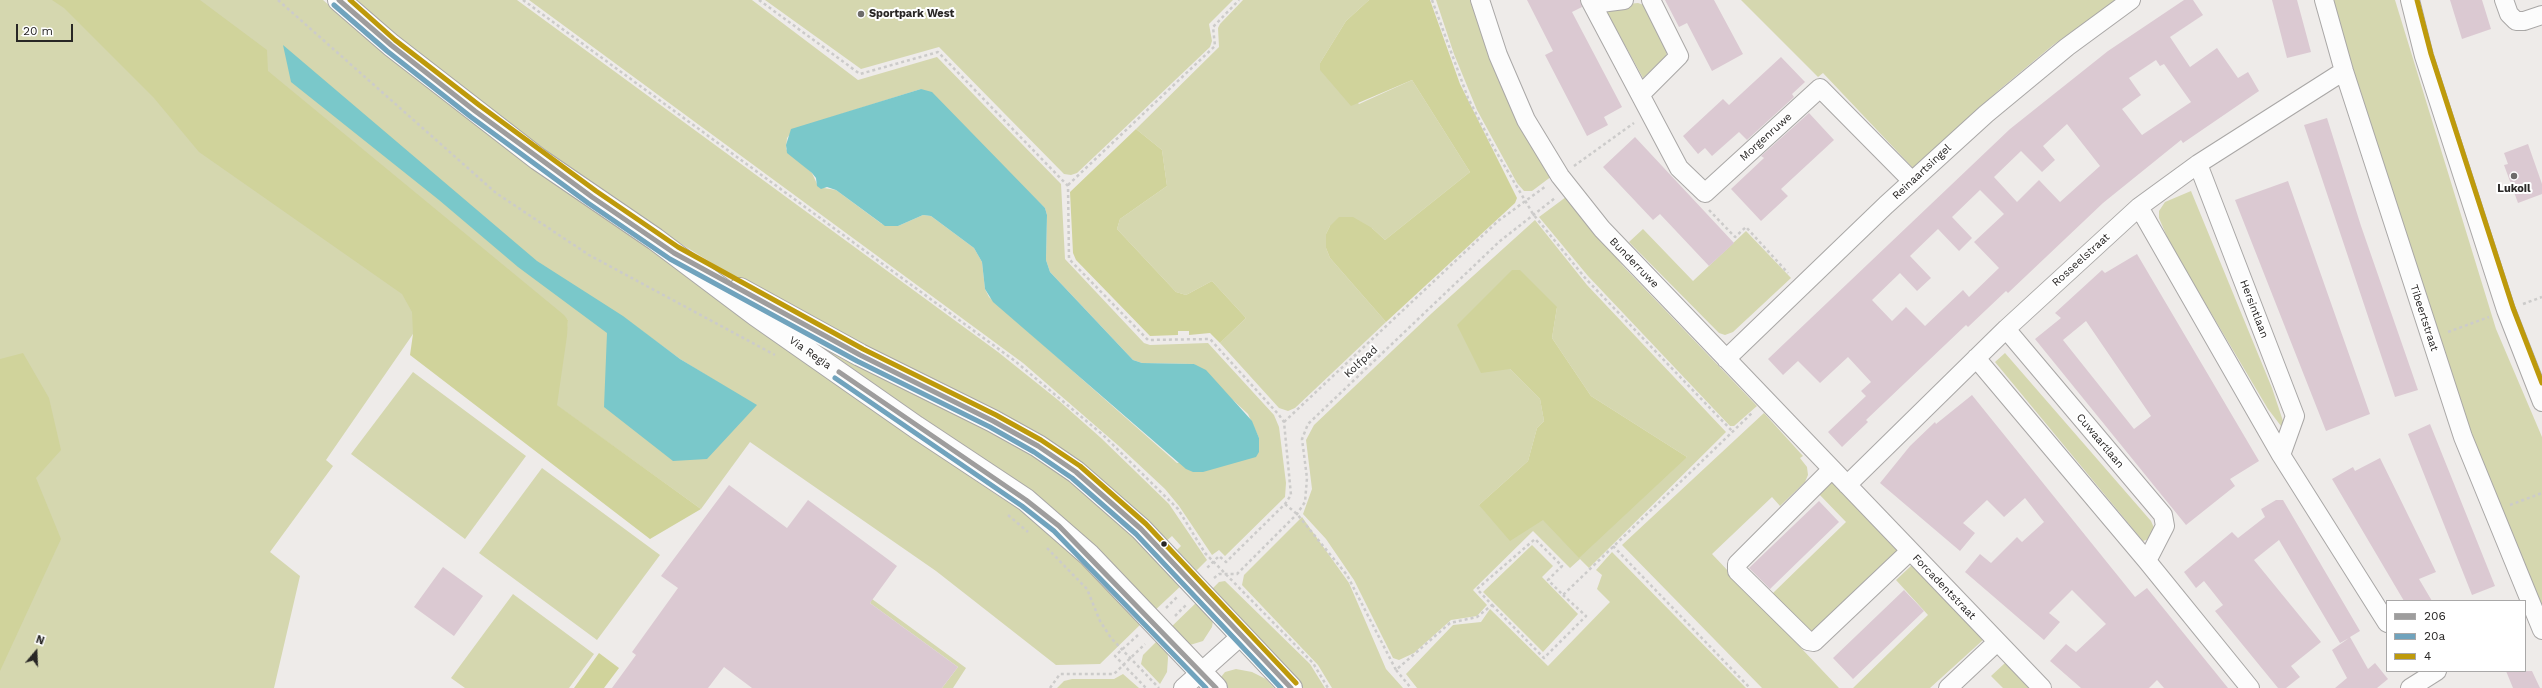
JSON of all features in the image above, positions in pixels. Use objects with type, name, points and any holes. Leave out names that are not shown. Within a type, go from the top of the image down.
[{"type":"main road","name":"Via Regia","points":[[338,0],[391,45],[488,121],[592,197],[674,253],[756,315],[916,427],[1026,500],[1090,555],[1216,688]]},
{"type":"main road","name":"Via Regia","points":[[674,253],[860,354],[992,420],[1038,446],[1076,472],[1104,495],[1196,587],[1291,688]]},
{"type":"street","name":"Bunderruwe","points":[[1480,0],[1498,55],[1526,120],[1564,182],[1602,229],[1847,485]]},
{"type":"street","points":[[1624,0],[1592,2],[1679,168],[1705,194]]},
{"type":"street","points":[[1641,94],[1679,56],[1651,0]]},
{"type":"street","name":"Reinaartsingel","points":[[1726,359],[1912,181],[1986,114],[2067,48],[2130,0]]},
{"type":"street","name":"Tibeertstraat","points":[[2324,0],[2344,71],[2463,437],[2493,511],[2526,600]]},
{"type":"street","points":[[2410,0],[2424,56],[2506,310],[2542,402]]},
{"type":"street","points":[[2504,0],[2509,14],[2516,21],[2524,21],[2542,15]]},
{"type":"street","name":"Rosseelstraat","points":[[1847,485],[2006,329],[2139,207],[2198,164],[2344,71]]},
{"type":"street","name":"Morgenruwe","points":[[1705,194],[1820,88],[1912,181]]},
{"type":"street","name":"Hersintlaan","points":[[2198,164],[2295,416],[2282,455]]},
{"type":"street","points":[[2139,207],[2282,455],[2386,621]]},
{"type":"street","name":"Cuwaartlaan","points":[[2006,329],[2163,515],[2165,526],[2147,560]]},
{"type":"street","points":[[1976,358],[2147,560],[2250,688]]},
{"type":"street","points":[[1832,469],[1737,564],[1737,571],[1808,641],[1814,642],[1910,551]]},
{"type":"street","name":"Forcadentstraat","points":[[1847,485],[2042,688]]},
{"type":"street","name":"Tibeertstraat","points":[[2526,601],[2534,623]]},
{"type":"street","points":[[1183,688],[1242,636]]},
{"type":"street","points":[[1948,688],[1997,642]]},
{"type":"street","points":[[2415,680],[2435,672]]},
{"type":"path","points":[[278,0],[439,144],[514,206],[589,255],[778,357]]},
{"type":"path","points":[[523,0],[1015,362],[1103,435],[1178,509],[1205,553],[1312,663],[1328,688]]},
{"type":"path","points":[[759,0],[860,74],[938,52],[1068,186],[1069,259],[1148,340],[1210,339],[1284,422],[1291,490],[1285,504],[1226,562],[1219,556],[1196,587],[1156,626],[1131,658],[1114,674],[1060,674],[1050,688]]},
{"type":"path","points":[[1068,186],[1215,46],[1213,27],[1239,0]]},
{"type":"path","points":[[1432,0],[1468,98],[1494,148],[1533,214],[1586,279],[1733,432]]},
{"type":"path","points":[[1284,422],[1498,221],[1524,201],[1564,182],[1649,113]]},
{"type":"path","name":"Kolfpad","points":[[1196,587],[1219,574],[1237,574],[1297,514],[1307,494],[1302,439],[1308,424],[1500,241],[1533,214],[1564,182]]},
{"type":"path","points":[[1705,194],[1705,207],[1735,237],[1746,227],[1801,287]]},
{"type":"path","points":[[2431,339],[2542,297]]},
{"type":"path","points":[[1563,595],[1765,401]]},
{"type":"path","points":[[2493,511],[2542,493]]},
{"type":"path","points":[[1285,504],[1297,514],[1347,575],[1396,670],[1411,688]]},
{"type":"path","points":[[1001,510],[1031,534]]},
{"type":"path","points":[[1534,539],[1562,566],[1548,580],[1563,595],[1586,616],[1544,658],[1477,589],[1534,539]]},
{"type":"path","points":[[1043,544],[1087,589],[1100,621],[1111,638],[1159,688]]},
{"type":"path","points":[[1613,546],[1750,688]]},
{"type":"path","points":[[1146,688],[1115,656],[1156,626],[1196,587]]},
{"type":"path","points":[[1396,670],[1450,623],[1477,617],[1492,605]]},
{"type":"green space","points":[[0,0],[323,0],[377,47],[526,164],[659,253],[939,450],[969,476],[1003,499],[1032,514],[1143,622],[1100,664],[1056,665],[936,571],[750,442],[701,509],[556,405],[568,320],[433,209],[413,334],[326,460],[333,466],[270,552],[300,576],[274,688],[0,688]],"holes":[[[623,317],[680,359],[756,406],[604,407]]]},
{"type":"green space","points":[[52,0],[200,0],[267,50],[268,71],[564,315],[568,320],[567,336],[557,405],[701,509],[650,539],[410,355],[413,334],[412,312],[402,294],[199,152],[154,98],[64,8]]},
{"type":"green space","points":[[352,0],[517,0],[998,352],[1058,400],[1101,438],[1169,504],[1207,560],[1196,571],[1177,550],[1181,546],[1172,536],[1163,544],[1127,508],[749,286],[662,232],[554,158],[483,105]]},
{"type":"green space","points":[[529,0],[752,0],[858,80],[937,57],[1061,184],[1065,259],[1144,343],[1150,345],[1208,343],[1274,415],[1279,427],[1286,483],[1285,497],[1225,556],[1219,550],[1212,555],[1179,506],[1165,489],[1120,447],[1023,363]],"holes":[[[921,89],[1045,208],[1047,215],[1046,260],[1050,272],[1133,360],[1142,363],[1194,364],[1248,414],[1259,438],[1259,452],[1177,463],[989,297],[985,289],[982,262],[974,248],[931,216],[923,215],[898,226],[882,224],[836,190],[824,188],[817,184],[812,173],[786,149],[787,138],[794,129]]]},
{"type":"green space","points":[[765,0],[1233,0],[1209,24],[1212,41],[1210,47],[1077,173],[1071,175],[1064,174],[939,47],[861,69]]},
{"type":"green space","points":[[1243,0],[1369,0],[1346,21],[1320,63],[1359,104],[1412,80],[1470,172],[1385,240],[1372,228],[1330,226],[1326,234],[1326,248],[1330,258],[1386,322],[1295,408],[1288,411],[1279,408],[1220,343],[1246,318],[1212,281],[1186,295],[1176,292],[1117,229],[1120,219],[1167,186],[1162,150],[1136,129],[1219,47],[1218,28],[1220,24]]},
{"type":"green space","points":[[1369,0],[1430,0],[1460,84],[1517,198],[1515,203],[1386,322],[1330,258],[1326,248],[1326,234],[1330,226],[1339,217],[1353,217],[1372,228],[1385,240],[1470,172],[1412,80],[1351,106],[1320,70],[1320,63],[1346,21]]},
{"type":"green space","points":[[1436,0],[1472,0],[1552,176],[1532,191],[1524,191],[1517,183],[1477,110],[1454,54]]},
{"type":"green space","points":[[1741,0],[2117,0],[2053,45],[1999,90],[1913,168],[1823,73],[1818,77]]},
{"type":"green space","points":[[2332,0],[2395,0],[2496,329],[2542,437],[2542,617],[2442,365]]},
{"type":"green space","points":[[1638,3],[1644,5],[1668,48],[1666,56],[1643,78],[1605,9],[1606,6]]},
{"type":"green space","points":[[1136,129],[1162,150],[1167,186],[1120,219],[1117,229],[1176,292],[1186,295],[1212,281],[1246,318],[1220,343],[1210,333],[1189,335],[1189,331],[1178,331],[1178,335],[1150,336],[1076,260],[1073,253],[1070,192]]},
{"type":"green space","points":[[2191,191],[2272,388],[2285,427],[2281,426],[2268,409],[2170,244],[2159,218],[2159,211],[2165,202]]},
{"type":"green space","points":[[1566,197],[1623,266],[1757,406],[1734,426],[1730,426],[1588,276],[1539,217]]},
{"type":"green space","points":[[1535,220],[1587,285],[1726,432],[1589,568],[1580,559],[1570,568],[1533,531],[1473,590],[1487,605],[1477,616],[1451,620],[1414,653],[1399,660],[1393,658],[1354,580],[1326,539],[1303,514],[1312,489],[1306,440],[1314,425],[1432,313]],"holes":[[[1557,307],[1552,338],[1591,396],[1687,457],[1543,519],[1479,505],[1528,461],[1537,428],[1544,421],[1540,399],[1510,369]]]},
{"type":"green space","points":[[1643,229],[1693,281],[1746,231],[1791,278],[1733,332],[1725,335],[1719,333],[1629,242]]},
{"type":"green space","points":[[1512,270],[1520,270],[1557,307],[1552,338],[1591,396],[1687,457],[1579,558],[1543,520],[1510,541],[1479,505],[1528,461],[1537,428],[1544,421],[1540,399],[1510,369],[1481,373],[1457,325]]},
{"type":"green space","points":[[765,311],[1061,470],[1184,583],[1151,614],[1101,562]]},
{"type":"green space","points":[[23,353],[49,398],[61,450],[36,478],[61,539],[0,671],[0,359]]},
{"type":"green space","points":[[2005,353],[2151,521],[2155,530],[2149,539],[2143,541],[1995,362]]},
{"type":"green space","points":[[413,372],[526,456],[465,539],[351,454]]},
{"type":"green space","points":[[1764,413],[1803,456],[1800,458],[1807,467],[1808,475],[1805,482],[1780,506],[1772,497],[1712,554],[1839,688],[1762,688],[1622,545]]},
{"type":"green space","points":[[542,468],[660,555],[597,640],[479,553]]},
{"type":"green space","points":[[1830,479],[1900,551],[1812,636],[1772,594],[1846,522],[1817,492]]},
{"type":"green space","points":[[1302,517],[1349,583],[1386,669],[1403,688],[1332,688],[1318,665],[1242,585],[1244,575]]},
{"type":"green space","points":[[1532,545],[1553,566],[1542,577],[1578,614],[1543,652],[1483,592]]},
{"type":"green space","points":[[1612,552],[1746,688],[1417,688],[1406,674],[1453,625],[1481,622],[1490,609],[1548,666],[1610,602],[1597,589],[1602,575],[1596,570]]},
{"type":"green space","points":[[1912,565],[1983,640],[1930,688],[1853,688],[1928,615],[1896,580]]},
{"type":"green space","points":[[1225,581],[1310,664],[1325,688],[1301,688],[1209,592],[1219,582]]},
{"type":"green space","points":[[513,594],[594,654],[569,688],[465,688],[451,678]]},
{"type":"green space","points":[[872,599],[966,668],[953,688],[942,688],[958,667],[870,603]]},
{"type":"green space","points":[[1199,600],[1213,621],[1212,627],[1203,641],[1190,645],[1168,630]]},
{"type":"green space","points":[[1159,639],[1167,650],[1168,658],[1167,672],[1160,684],[1141,664],[1143,655]]},
{"type":"green space","points":[[599,653],[619,668],[604,688],[574,688]]},
{"type":"green space","points":[[2005,663],[2029,688],[2003,688],[1991,676]]},
{"type":"green space","points":[[1236,669],[1252,672],[1266,679],[1274,688],[1224,688],[1221,677],[1225,672]]},
{"type":"green space","points":[[1123,674],[1139,688],[1057,688],[1064,681],[1072,679],[1114,679]]},
{"type":"water","points":[[283,45],[537,261],[623,316],[680,359],[757,405],[707,459],[673,461],[604,407],[607,333],[518,267],[439,200],[291,82]]},
{"type":"water","points":[[921,89],[932,92],[1045,208],[1047,215],[1046,260],[1050,272],[1133,360],[1142,363],[1194,364],[1206,370],[1252,421],[1259,438],[1259,452],[1256,457],[1203,472],[1193,472],[1186,469],[993,302],[985,289],[982,262],[974,248],[931,216],[923,215],[898,226],[885,226],[836,190],[827,187],[821,189],[817,186],[816,178],[812,173],[787,153],[786,145],[791,129]]},
{"type":"building","points":[[1527,0],[1580,0],[1582,7],[1572,12],[1622,107],[1604,117],[1608,125],[1587,136],[1545,55],[1553,51]]},
{"type":"building","points":[[1665,0],[1714,0],[1743,54],[1712,71],[1687,23],[1679,27]]},
{"type":"building","points":[[2184,0],[2193,0],[2203,15],[2170,37],[2190,67],[2217,48],[2238,78],[2248,72],[2259,91],[2183,143],[2181,140],[2103,203],[2008,293],[2006,291],[1968,327],[1966,325],[1866,420],[1868,422],[1842,447],[1828,432],[1866,396],[1861,391],[1871,382],[1848,357],[1820,383],[1798,361],[1783,375],[1768,359],[2010,129],[2108,51]],"holes":[[[2156,60],[2160,66],[2164,64],[2191,102],[2142,135],[2122,109],[2141,95],[2129,78]],[[2067,124],[2100,166],[2060,202],[2039,180],[2017,202],[1994,177],[2021,151],[2042,172],[2055,160],[2043,146]],[[1980,190],[2004,214],[1974,242],[1999,268],[1969,297],[1963,290],[1925,326],[1906,307],[1892,321],[1872,300],[1900,273],[1917,291],[1931,278],[1910,256],[1938,229],[1959,251],[1972,238],[1952,217]]]},
{"type":"building","points":[[2272,0],[2297,0],[2311,52],[2287,58]]},
{"type":"building","points":[[2450,0],[2482,0],[2491,29],[2462,39]]},
{"type":"building","points":[[1781,57],[1805,82],[1792,94],[1794,97],[1747,140],[1739,132],[1712,156],[1705,148],[1698,154],[1683,136],[1723,99],[1729,105]]},
{"type":"building","points":[[1809,113],[1834,140],[1781,189],[1788,196],[1761,221],[1731,189],[1764,158],[1761,156]]},
{"type":"building","points":[[2327,118],[2361,226],[2418,390],[2395,397],[2304,125]]},
{"type":"building","points":[[1635,137],[1734,243],[1709,266],[1660,214],[1653,220],[1603,167]]},
{"type":"building","points":[[2528,144],[2542,184],[2542,194],[2518,203],[2504,165],[2508,164],[2504,153]]},
{"type":"building","points":[[2288,181],[2370,414],[2326,431],[2235,200]]},
{"type":"building","points":[[2137,254],[2259,461],[2230,479],[2235,486],[2186,525],[2035,339],[2061,318],[2055,313],[2102,270],[2105,273]],"holes":[[[2086,321],[2151,416],[2134,429],[2063,340]]]},
{"type":"building","points":[[1972,395],[2135,597],[2147,588],[2228,688],[2164,688],[2157,680],[2149,688],[2081,688],[2050,661],[2066,644],[2076,652],[2106,624],[2072,590],[2049,613],[2060,622],[2044,640],[1965,572],[1980,554],[1991,563],[2017,537],[2022,542],[2044,522],[2025,498],[2004,517],[1987,500],[1963,523],[1975,533],[1960,551],[1880,483],[1910,446],[1935,422],[1936,424]]},
{"type":"building","points":[[2430,424],[2495,586],[2472,595],[2408,434]]},
{"type":"building","points":[[2380,458],[2436,572],[2419,579],[2431,600],[2403,600],[2332,479],[2353,467],[2355,471]]},
{"type":"building","points":[[729,485],[787,528],[808,500],[897,566],[870,603],[958,667],[942,688],[752,688],[724,667],[708,688],[612,688],[636,655],[632,652],[678,588],[661,576]]},
{"type":"building","points":[[2276,500],[2283,500],[2360,631],[2350,637],[2368,669],[2375,663],[2388,679],[2377,688],[2335,688],[2347,678],[2332,650],[2349,638],[2340,643],[2279,540],[2254,560],[2321,642],[2291,666],[2300,677],[2286,688],[2278,688],[2215,611],[2223,605],[2204,581],[2196,588],[2184,572],[2232,532],[2238,538],[2265,517],[2261,509]]},
{"type":"building","points":[[1819,501],[1839,522],[1770,589],[1749,568]]},
{"type":"building","points":[[443,567],[483,596],[454,636],[414,607]]},
{"type":"building","points":[[1904,590],[1924,611],[1853,679],[1833,658]]},
{"type":"building","points":[[2532,671],[2540,688],[2513,688],[2506,672]]},
{"type":"transit line","name":"206","points":[[339,0],[391,45],[475,111],[592,197],[674,253],[860,355],[993,421],[1038,446],[1076,472],[1141,529],[1291,688]]},
{"type":"transit line","name":"4","points":[[350,0],[395,40],[479,105],[596,191],[678,247],[863,349],[996,415],[1041,440],[1080,466],[1146,524],[1296,683]]},
{"type":"transit line","name":"4","points":[[2417,0],[2431,54],[2513,308],[2542,383]]},
{"type":"transit line","name":"20a","points":[[334,5],[387,51],[471,117],[588,203],[670,259],[857,361],[990,427],[1034,452],[1072,478],[1136,534],[1281,688]]},
{"type":"transit line","name":"206","points":[[839,372],[1026,500],[1059,526],[1216,688]]},
{"type":"transit line","name":"20a","points":[[835,378],[1022,506],[1054,531],[1206,688]]},
{"type":"place","name":"Sportpark West","points":[[861,14]]},
{"type":"place","name":"Lukoil","points":[[2514,176]]}]
